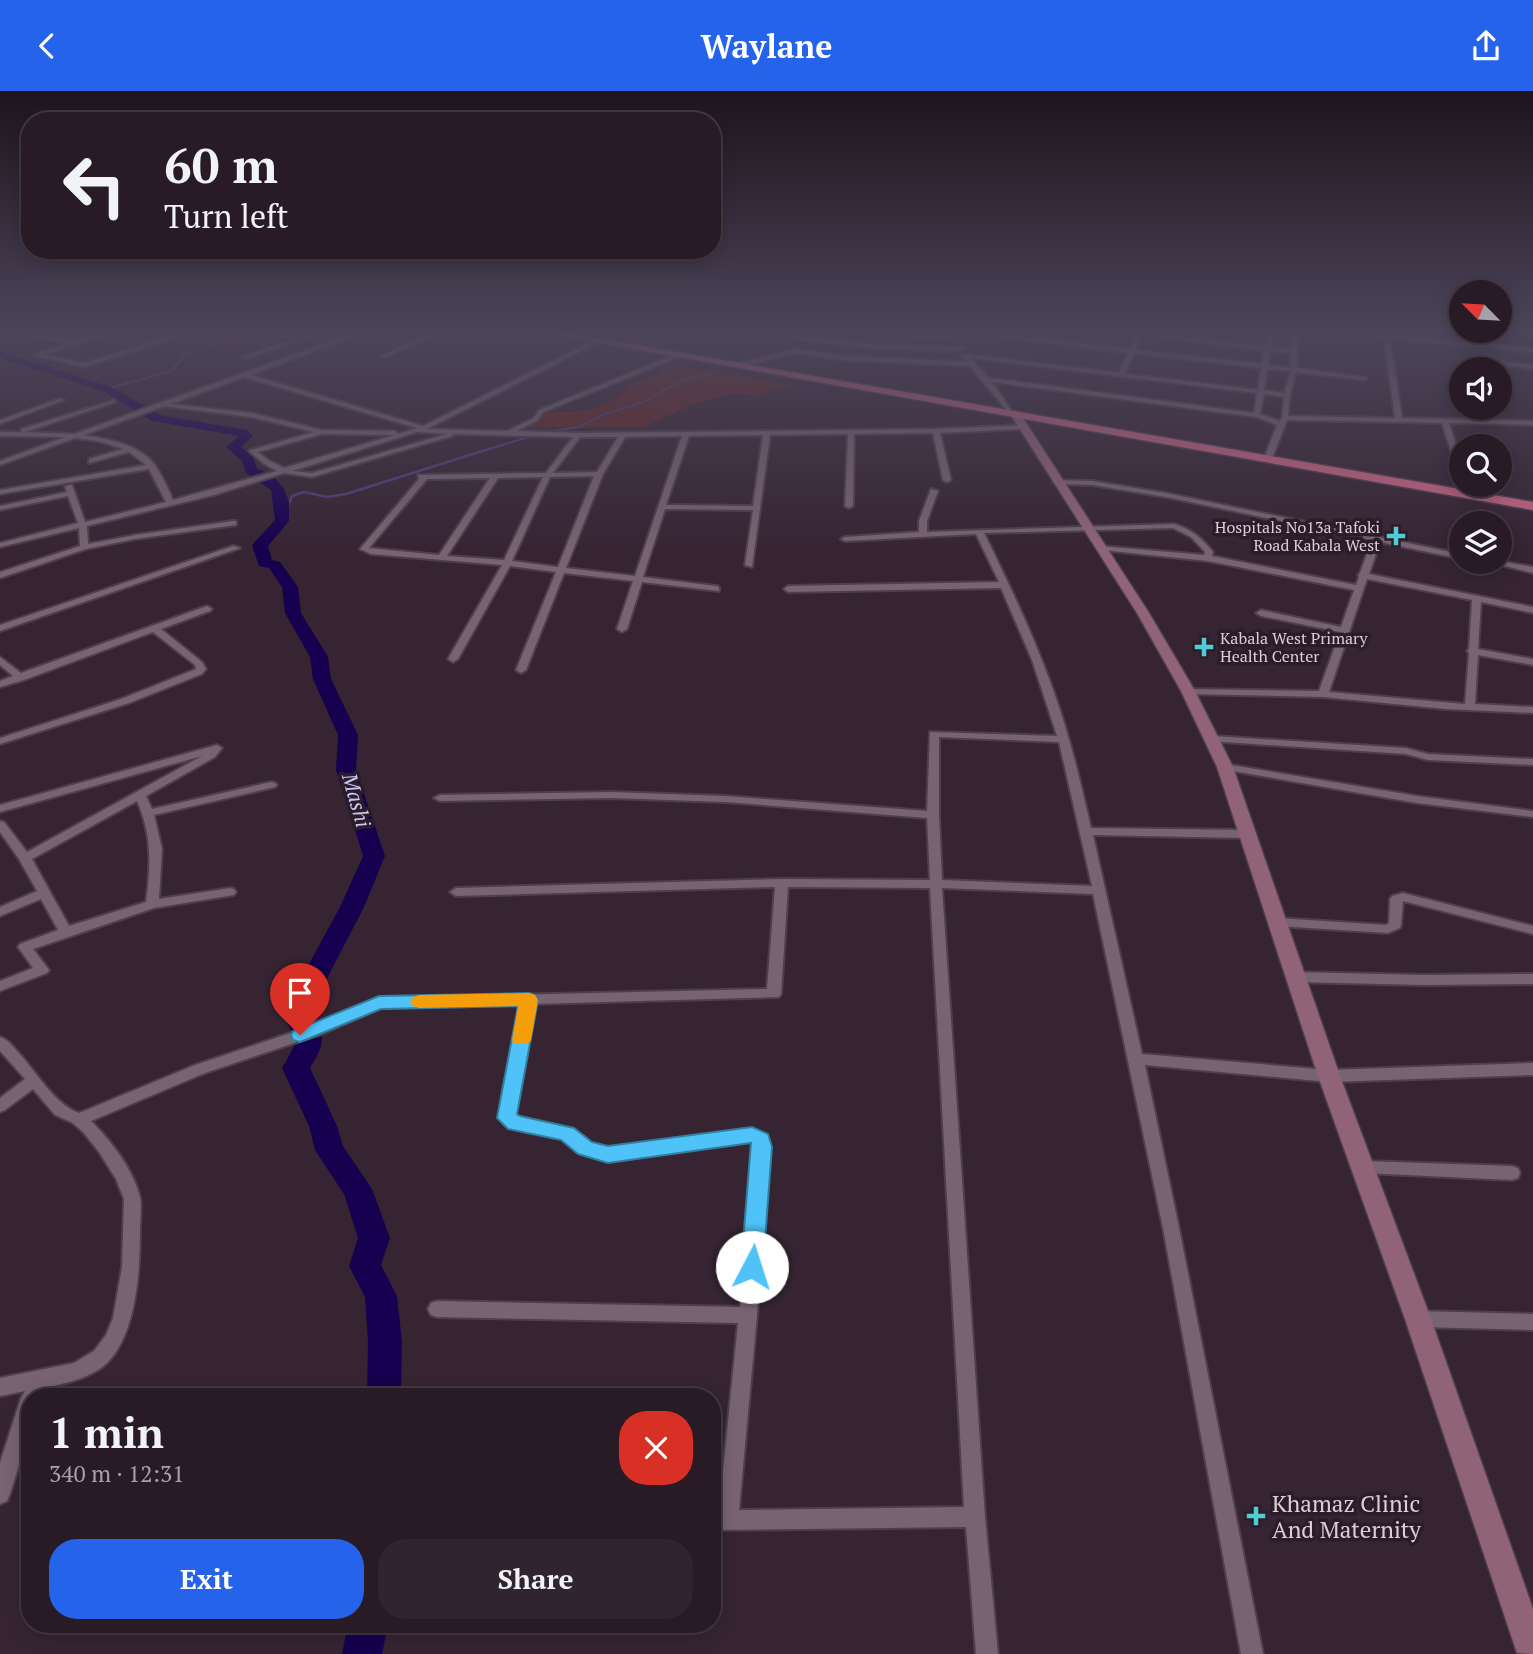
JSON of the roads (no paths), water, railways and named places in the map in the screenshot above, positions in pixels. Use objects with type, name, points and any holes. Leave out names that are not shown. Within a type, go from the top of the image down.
[{"type":"highway","points":[[950,406],[1533,504]]},
{"type":"highway","points":[[955,406],[1016,418],[1449,484]]},
{"type":"highway","points":[[1506,497],[1533,504]]},
{"type":"street","points":[[0,422],[45,406]]},
{"type":"street","points":[[13,434],[98,406]]},
{"type":"street","points":[[0,463],[159,406]]},
{"type":"street","points":[[170,406],[251,415],[322,432],[402,435]]},
{"type":"street","points":[[349,406],[424,428]]},
{"type":"street","points":[[0,545],[83,526],[282,472],[424,428],[468,406]]},
{"type":"street","points":[[511,434],[536,419],[541,411],[554,406]]},
{"type":"street","points":[[1007,406],[1101,548],[1188,691],[1225,767],[1329,1076],[1418,1319],[1533,1653]]},
{"type":"street","points":[[1186,406],[1283,421],[1445,421],[1502,418],[1533,423]]},
{"type":"street","points":[[1256,415],[1257,406]]},
{"type":"street","points":[[1269,456],[1283,421],[1285,406]]},
{"type":"street","points":[[1397,406],[1399,421]]},
{"type":"street","points":[[414,431],[578,435],[851,433],[936,431],[1016,418]]},
{"type":"street","points":[[1445,421],[1449,434]]},
{"type":"street","points":[[936,431],[947,480]]},
{"type":"street","points":[[322,432],[253,451],[261,460],[282,472],[290,475],[312,475],[457,433]]},
{"type":"street","points":[[749,565],[768,432]]},
{"type":"street","points":[[622,629],[686,433]]},
{"type":"street","points":[[849,506],[851,433]]},
{"type":"street","points":[[0,434],[75,435],[137,453],[152,466],[171,503]]},
{"type":"street","points":[[521,670],[600,474],[623,434]]},
{"type":"street","points":[[453,659],[507,563],[547,476],[578,435]]},
{"type":"street","points":[[92,461],[129,450]]},
{"type":"street","points":[[0,492],[152,466]]},
{"type":"street","points":[[600,474],[421,477],[423,479],[364,549],[371,552],[507,563],[716,589]]},
{"type":"street","points":[[442,557],[496,475]]},
{"type":"street","points":[[65,480],[83,526],[84,547]]},
{"type":"street","points":[[1056,482],[1092,483],[1166,495],[1449,554]]},
{"type":"street","points":[[923,535],[923,521],[934,491]]},
{"type":"street","points":[[0,508],[72,493]]},
{"type":"street","points":[[664,507],[757,508]]},
{"type":"street","points":[[0,575],[84,547],[233,523]]},
{"type":"street","points":[[845,539],[979,531],[1163,526],[1182,528],[1201,542],[1209,552],[1208,558]]},
{"type":"street","points":[[979,531],[1034,653],[1064,739],[1088,831],[1098,890],[1137,1059],[1252,1654]]},
{"type":"street","points":[[1324,694],[1357,588],[1376,540]]},
{"type":"street","points":[[0,628],[236,548]]},
{"type":"street","points":[[1101,548],[1208,558],[1357,588]]},
{"type":"street","points":[[1512,566],[1533,570]]},
{"type":"street","points":[[1362,575],[1533,610]]},
{"type":"street","points":[[788,589],[1005,585]]},
{"type":"street","points":[[1470,707],[1477,599]]},
{"type":"street","points":[[0,684],[207,609]]},
{"type":"street","points":[[1261,613],[1343,630]]},
{"type":"street","points":[[0,741],[125,701],[199,672],[199,664],[155,629]]},
{"type":"street","points":[[1472,651],[1533,662]]},
{"type":"street","points":[[0,660],[21,678]]},
{"type":"street","points":[[1188,691],[1324,694],[1533,710]]},
{"type":"street","points":[[987,1654],[975,1517],[936,884],[934,734],[1064,739]]},
{"type":"street","points":[[1213,739],[1406,751],[1428,757],[1533,762]]},
{"type":"street","points":[[0,809],[217,748],[211,755],[140,796],[25,858]]},
{"type":"street","points":[[1225,767],[1310,784],[1533,814]]},
{"type":"street","points":[[149,813],[271,785]]},
{"type":"street","points":[[440,798],[611,795],[700,798],[933,815]]},
{"type":"street","points":[[140,796],[149,813],[158,860],[152,904]]},
{"type":"street","points":[[0,824],[25,858],[66,932]]},
{"type":"street","points":[[1088,831],[1246,834]]},
{"type":"street","points":[[456,892],[782,883],[936,884],[1098,890]]},
{"type":"street","points":[[80,1119],[200,1069],[318,1029],[379,1003],[774,994],[782,883]]},
{"type":"street","points":[[0,986],[42,970],[24,947],[152,904],[230,892]]},
{"type":"street","points":[[0,912],[44,893]]},
{"type":"street","points":[[1277,922],[1388,929],[1395,925],[1395,899],[1403,897],[1533,930]]},
{"type":"street","points":[[1295,977],[1533,979]]},
{"type":"street","points":[[529,1000],[507,1118],[510,1121],[567,1133],[586,1148],[608,1155],[752,1135],[761,1140],[748,1315],[721,1513]]},
{"type":"street","points":[[0,1042],[60,1112],[80,1119],[113,1161],[128,1185],[132,1199],[127,1305],[109,1347],[98,1360],[85,1368],[39,1388]]},
{"type":"street","points":[[1137,1059],[1329,1076],[1533,1069]]},
{"type":"street","points":[[0,1106],[34,1080]]},
{"type":"street","points":[[1364,1167],[1513,1173]]},
{"type":"street","points":[[438,1308],[748,1315]]},
{"type":"street","points":[[1418,1319],[1533,1322]]},
{"type":"street","points":[[0,1387],[21,1390]]},
{"type":"street","points":[[0,1494],[21,1426]]},
{"type":"street","points":[[721,1520],[975,1517]]},
{"type":"waterway","name":"Mashi","points":[[136,406],[156,418],[243,433],[247,436],[233,447],[248,460],[251,470],[273,484],[282,502],[282,521],[260,545],[265,563],[274,565],[290,587],[293,613],[319,657],[322,679],[348,735],[346,770],[374,856],[352,907],[295,1014],[308,1029],[308,1049],[296,1068],[323,1126],[330,1150],[357,1189],[374,1238],[365,1266],[381,1296],[385,1342],[384,1388]]},
{"type":"waterway","points":[[546,432],[579,427],[605,414],[631,406]]},
{"type":"waterway","points":[[486,450],[535,435]]},
{"type":"waterway","points":[[282,521],[292,496],[304,492],[327,497],[346,494],[492,448]]},
{"type":"waterway","name":"Mashi","points":[[362,1654],[366,1633]]},
{"type":"place","name":"Hospitals No13a Tafoki Road Kabala West","points":[[1396,536]]},
{"type":"place","name":"Kabala West Primary Health Center","points":[[1204,647]]},
{"type":"place","name":"Khamaz Clinic And Maternity","points":[[1256,1516]]}]
